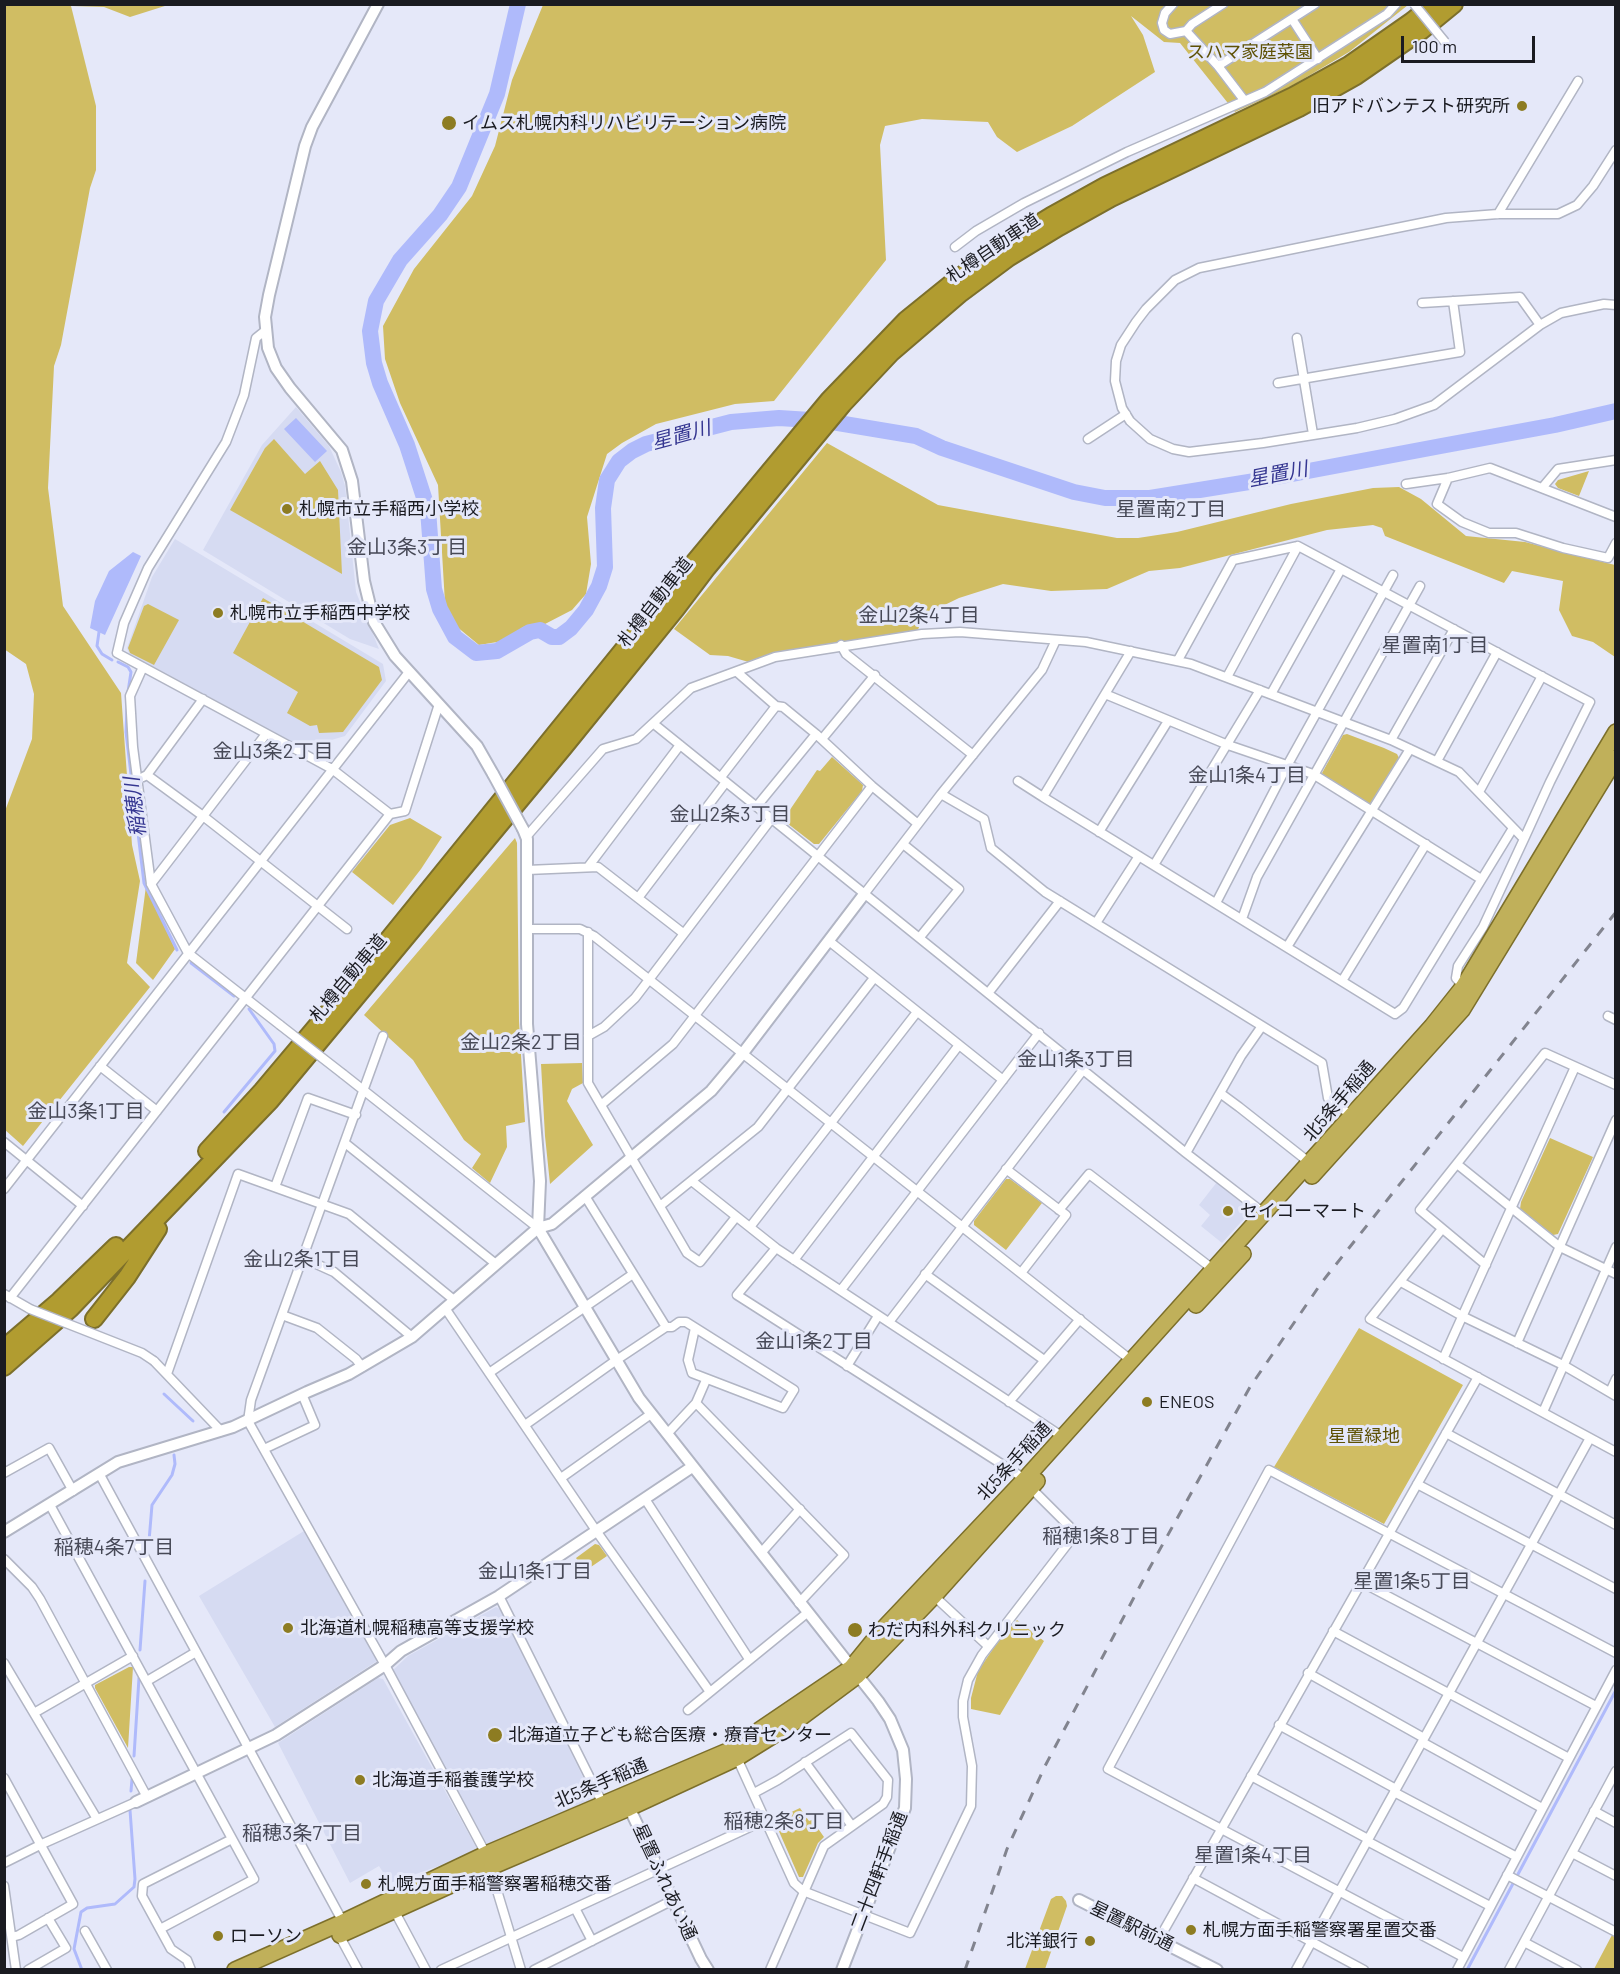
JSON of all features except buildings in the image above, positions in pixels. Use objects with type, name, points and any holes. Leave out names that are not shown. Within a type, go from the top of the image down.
[{"type":"highway","name":"札樽自動車道","points":[[4,1367],[70,1309],[270,1101],[676,609],[699,567],[829,400],[906,320],[981,261],[1050,216],[1105,186],[1293,96],[1349,65],[1433,4]]},
{"type":"highway","name":"札樽自動車道","points":[[4,1348],[59,1301],[150,1213],[261,1091],[699,567],[891,353],[961,293],[1008,258],[1111,198],[1299,108],[1347,81],[1421,31],[1454,4]]},
{"type":"highway","name":"北5条手稲通","points":[[260,1970],[603,1804],[626,1801],[730,1750],[854,1672],[882,1630],[1028,1484],[1442,1033],[1616,732]]},
{"type":"highway","name":"北5条手稲通","points":[[235,1970],[394,1910],[488,1860],[626,1801],[737,1758],[795,1722],[854,1672],[934,1596],[1028,1484],[1063,1437],[1265,1214],[1350,1115],[1468,990],[1616,758]]},
{"type":"highway","points":[[94,1318],[127,1277],[180,1196]]},
{"type":"street","points":[[378,4],[312,127],[305,146],[268,295],[265,317],[268,348],[276,368],[290,388],[342,450],[352,482],[364,581],[374,622],[395,656],[477,746],[525,833],[528,1024],[540,1181],[538,1228]]},
{"type":"street","points":[[1173,4],[1165,14],[1162,23],[1164,30],[1170,34],[1186,31],[1192,24],[1223,4]]},
{"type":"street","points":[[1218,66],[1315,4]]},
{"type":"street","points":[[955,248],[976,231],[1024,203],[1127,152],[1265,92],[1387,14],[1395,4]]},
{"type":"street","points":[[1414,4],[1445,42]]},
{"type":"street","points":[[1292,19],[1318,59]]},
{"type":"street","points":[[1186,31],[1218,66],[1244,100]]},
{"type":"street","points":[[1498,214],[1578,81]]},
{"type":"street","points":[[1616,150],[1577,206],[1558,213],[1446,218],[1199,268],[1175,280],[1146,309],[1121,345],[1116,362],[1115,381],[1122,408],[1130,421],[1150,439],[1173,449],[1189,452],[1221,449],[1357,428],[1434,405],[1540,325],[1561,313],[1604,304],[1616,305]]},
{"type":"street","points":[[1422,303],[1520,297],[1540,325]]},
{"type":"street","points":[[1278,383],[1460,352],[1453,301]]},
{"type":"street","points":[[266,330],[256,338],[244,395],[226,442],[148,568],[124,624],[117,653],[332,770],[390,814]]},
{"type":"street","points":[[1297,338],[1313,434]]},
{"type":"street","points":[[1088,440],[1126,414]]},
{"type":"street","points":[[1542,488],[1558,469],[1616,460]]},
{"type":"street","points":[[1406,484],[1448,478],[1490,468],[1616,517]]},
{"type":"street","points":[[1448,478],[1437,504],[1462,522],[1489,533],[1516,532],[1563,548],[1608,558],[1616,543]]},
{"type":"street","points":[[1227,677],[1298,546]]},
{"type":"street","points":[[1178,660],[1233,560],[1298,546],[1590,702],[1483,927],[1458,966],[1456,978],[1468,990]]},
{"type":"street","points":[[1271,694],[1341,569]]},
{"type":"street","points":[[1216,903],[1288,764],[1393,575]]},
{"type":"street","points":[[1242,919],[1257,878],[1420,586]]},
{"type":"street","points":[[1391,740],[1454,629]]},
{"type":"street","points":[[525,833],[603,749],[636,739],[691,688],[775,657],[922,634],[960,632],[1086,642],[1178,660],[1227,677],[1391,740],[1459,772],[1524,839]]},
{"type":"street","points":[[4,1532],[118,1462],[248,1421],[362,1367],[412,1337],[538,1228],[552,1224],[711,1091],[743,1053],[941,794],[1042,670],[1056,640]]},
{"type":"street","points":[[841,645],[846,654],[973,755]]},
{"type":"street","points":[[1043,797],[1131,651]]},
{"type":"street","points":[[1437,761],[1497,652]]},
{"type":"street","points":[[143,667],[130,696],[137,781],[151,884],[188,953],[538,1228]]},
{"type":"street","points":[[4,1189],[409,672]]},
{"type":"street","points":[[737,672],[776,706],[783,707],[819,736],[872,786],[918,824]]},
{"type":"street","points":[[757,806],[875,675]]},
{"type":"street","points":[[1479,792],[1542,676]]},
{"type":"street","points":[[1154,865],[1260,690]]},
{"type":"street","points":[[1106,694],[1228,745],[1313,774],[1481,879]]},
{"type":"street","points":[[137,781],[147,775],[203,699]]},
{"type":"street","points":[[221,1431],[154,1361],[142,1353],[30,1309],[6,1296],[83,1206],[390,814],[405,811],[439,704]]},
{"type":"street","points":[[638,898],[776,706]]},
{"type":"street","points":[[1099,832],[1168,721]]},
{"type":"street","points":[[654,724],[1186,1153],[1265,1214]]},
{"type":"street","points":[[151,884],[266,734]]},
{"type":"street","points":[[588,867],[680,745]]},
{"type":"street","points":[[1287,947],[1410,749]]},
{"type":"street","points":[[147,775],[347,929]]},
{"type":"street","points":[[1017,782],[1395,1014],[1403,1008],[1513,828]]},
{"type":"street","points":[[601,1105],[673,1044],[872,786]]},
{"type":"street","points":[[941,794],[984,819],[992,848],[1045,892],[1322,1063],[1328,1098],[1350,1115]]},
{"type":"street","points":[[588,1036],[604,1027],[635,998],[772,818]]},
{"type":"street","points":[[903,844],[959,890],[920,937]]},
{"type":"street","points":[[1342,981],[1426,844]]},
{"type":"street","points":[[1096,923],[1139,856]]},
{"type":"street","points":[[527,870],[598,867],[683,933]]},
{"type":"street","points":[[988,992],[1060,901]]},
{"type":"street","points":[[527,929],[580,929],[588,932],[1132,1361]]},
{"type":"street","points":[[588,932],[588,1083],[687,1253],[700,1262],[736,1217]]},
{"type":"street","points":[[829,941],[1003,1080]]},
{"type":"street","points":[[660,1206],[693,1182],[758,1127],[874,978]]},
{"type":"street","points":[[750,1227],[917,1012]]},
{"type":"street","points":[[1186,1153],[1241,1056],[1263,1026]]},
{"type":"street","points":[[841,1290],[1040,1033]]},
{"type":"street","points":[[383,1036],[251,1400],[248,1421],[385,1665],[488,1860],[521,1970]]},
{"type":"street","points":[[794,1260],[959,1045]]},
{"type":"street","points":[[1486,1265],[1420,1210],[1545,1053],[1616,1085]]},
{"type":"street","points":[[100,1066],[158,1111]]},
{"type":"street","points":[[1443,1359],[1464,1317],[1575,1067]]},
{"type":"street","points":[[889,1322],[1083,1070]]},
{"type":"street","points":[[1220,1093],[1310,1163]]},
{"type":"street","points":[[275,1187],[308,1098],[356,1115]]},
{"type":"street","points":[[1517,1343],[1616,1120]]},
{"type":"street","points":[[4,1142],[83,1206]]},
{"type":"street","points":[[345,1143],[496,1264]]},
{"type":"street","points":[[1457,1164],[1560,1247],[1616,1274]]},
{"type":"street","points":[[1006,1169],[1066,1215],[1020,1273]]},
{"type":"street","points":[[167,1374],[238,1174],[349,1214],[454,1300]]},
{"type":"street","points":[[1059,1210],[1089,1174],[1214,1270]]},
{"type":"street","points":[[693,1182],[776,1248],[1063,1437]]},
{"type":"street","points":[[585,1196],[666,1327]]},
{"type":"street","name":"二十四軒手稲通","points":[[538,1228],[615,1361],[651,1414],[890,1719],[903,1750],[906,1779],[905,1808],[842,1970]]},
{"type":"street","points":[[1442,1229],[1370,1319],[1616,1452]]},
{"type":"street","points":[[1543,1412],[1616,1247]]},
{"type":"street","points":[[737,1758],[794,1883],[803,1891],[910,1933],[971,1806],[972,1766],[963,1718],[963,1701],[968,1680],[988,1646],[1076,1533],[1028,1484],[737,1295],[776,1248]]},
{"type":"street","points":[[303,1258],[334,1272],[412,1337]]},
{"type":"street","points":[[489,1372],[633,1274]]},
{"type":"street","points":[[925,1274],[1044,1360]]},
{"type":"street","points":[[1401,1282],[1464,1317],[1563,1365],[1612,1394],[1616,1378]]},
{"type":"street","points":[[445,1308],[597,1532],[710,1692]]},
{"type":"street","points":[[282,1315],[317,1328],[356,1359],[362,1367]]},
{"type":"street","points":[[847,1366],[878,1316]]},
{"type":"street","points":[[1009,1402],[1080,1319]]},
{"type":"street","points":[[525,1425],[615,1361],[666,1327],[672,1327],[679,1322],[686,1322],[794,1390],[783,1408],[692,1373],[688,1360],[695,1328]]},
{"type":"street","points":[[1159,1939],[1478,1377]]},
{"type":"street","points":[[667,1434],[696,1403],[706,1380]]},
{"type":"street","points":[[264,1449],[315,1425],[302,1394]]},
{"type":"street","points":[[696,1403],[844,1555],[799,1603]]},
{"type":"street","points":[[561,1478],[651,1414]]},
{"type":"street","points":[[1446,1433],[1616,1525]]},
{"type":"street","points":[[1296,1970],[1590,1438]]},
{"type":"street","points":[[4,1473],[49,1448],[73,1491]]},
{"type":"street","points":[[4,1863],[276,1735],[385,1665],[401,1651],[499,1596],[692,1467]]},
{"type":"street","points":[[1463,1957],[1108,1768],[1269,1470],[1616,1653]]},
{"type":"street","points":[[99,1475],[249,1749],[341,1929],[358,1970]]},
{"type":"street","points":[[1417,1484],[1616,1589]]},
{"type":"street","points":[[645,1499],[749,1659]]},
{"type":"street","points":[[50,1505],[254,1879],[160,1929]]},
{"type":"street","points":[[761,1553],[800,1509]]},
{"type":"street","points":[[4,1559],[32,1587],[147,1797]]},
{"type":"street","points":[[1361,1582],[1596,1706]]},
{"type":"street","points":[[499,1596],[603,1804]]},
{"type":"street","points":[[934,1596],[988,1646]]},
{"type":"street","points":[[688,1710],[807,1613]]},
{"type":"street","points":[[1333,1631],[1569,1758]]},
{"type":"street","points":[[147,1681],[196,1652]]},
{"type":"street","points":[[34,1713],[133,1656]]},
{"type":"street","points":[[4,1664],[97,1819]]},
{"type":"street","points":[[1457,1970],[1490,1906],[1512,1878],[1516,1857],[1616,1670]]},
{"type":"street","points":[[1308,1673],[1542,1808]]},
{"type":"street","points":[[1279,1725],[1516,1857]]},
{"type":"street","points":[[754,1793],[851,1732],[888,1780],[887,1797],[883,1804],[824,1846],[770,1970]]},
{"type":"street","points":[[806,1762],[852,1826]]},
{"type":"street","points":[[1509,1970],[1616,1771]]},
{"type":"street","points":[[1251,1776],[1490,1906]]},
{"type":"street","points":[[4,1778],[73,1904],[12,1937]]},
{"type":"street","name":"星置ふれあい通","points":[[626,1801],[708,1970]]},
{"type":"street","points":[[1594,1811],[1616,1822]]},
{"type":"street","points":[[441,1970],[765,1820]]},
{"type":"street","points":[[191,1970],[187,1960],[171,1949],[142,1896],[143,1884],[232,1839]]},
{"type":"street","points":[[1572,1853],[1616,1876]]},
{"type":"street","points":[[1193,1878],[1364,1970]]},
{"type":"street","points":[[1512,1878],[1616,1932]]},
{"type":"street","points":[[4,1886],[16,1970]]},
{"type":"street","points":[[534,1970],[673,1900]]},
{"type":"street","name":"星置駅前通","points":[[1079,1900],[1159,1939],[1209,1968]]},
{"type":"street","points":[[575,1908],[592,1941]]},
{"type":"street","points":[[394,1910],[426,1970]]},
{"type":"street","points":[[28,1970],[66,1948],[48,1918]]},
{"type":"street","points":[[85,1931],[107,1970]]},
{"type":"street","points":[[1524,1942],[1577,1970]]},
{"type":"shaded area","name":"札幌市立手稲西小学校","points":[[296,407],[329,446],[341,472],[345,486],[356,592],[379,649],[350,639],[203,550],[262,445]]},
{"type":"shaded area","name":"札幌市立手稲西中学校","points":[[175,539],[383,664],[386,681],[345,736],[304,748],[129,654],[127,648],[152,577]]},
{"type":"shaded area","points":[[1217,1182],[1252,1210],[1222,1243],[1201,1226],[1210,1215],[1199,1205]]},
{"type":"shaded area","name":"北海道札幌稲穂高等支援学校","points":[[304,1531],[377,1661],[275,1727],[199,1596]]},
{"type":"shaded area","name":"北海道立子ども総合医療・療育センター","points":[[496,1607],[500,1609],[594,1799],[488,1846],[392,1671],[408,1656]]},
{"type":"shaded area","points":[[378,1678],[383,1679],[476,1847],[475,1850],[439,1866],[390,1883],[379,1866],[350,1883],[278,1743]]},
{"type":"green space","points":[[5,4],[168,5],[130,17],[104,7],[71,6],[96,106],[96,170],[90,188],[61,345],[54,366],[48,488],[63,606],[121,693],[132,845],[140,881],[127,963],[150,987],[23,1146],[4,1129],[5,811],[32,739],[34,694],[26,664],[4,649]]},
{"type":"green space","name":"スハマ家庭菜園","points":[[543,5],[1408,5],[1349,52],[1288,88],[1235,112],[1180,43],[1164,42],[1131,16],[1143,35],[1155,72],[1072,126],[1017,152],[997,137],[988,122],[922,119],[885,126],[880,145],[886,260],[774,401],[735,404],[656,424],[607,454],[587,517],[591,564],[586,594],[572,610],[545,624],[523,627],[503,641],[479,645],[456,626],[445,603],[438,485],[400,403],[385,359],[383,326],[414,269],[472,196],[495,146],[512,80]]},
{"type":"green space","points":[[274,439],[305,474],[320,461],[338,490],[342,574],[230,510],[265,448]]},
{"type":"green space","points":[[827,443],[938,505],[1117,538],[1138,538],[1177,532],[1291,504],[1373,488],[1399,487],[1421,499],[1466,536],[1525,542],[1615,565],[1615,657],[1593,642],[1572,636],[1559,610],[1563,581],[1512,571],[1504,583],[1385,536],[1382,528],[1373,525],[1327,530],[1180,568],[1149,571],[1107,589],[1051,591],[1003,584],[959,598],[924,615],[917,632],[853,640],[779,654],[752,663],[728,656],[710,655],[674,629]]},
{"type":"green space","points":[[1589,471],[1579,496],[1558,488],[1555,484],[1558,480]]},
{"type":"green space","points":[[263,598],[379,667],[382,680],[343,732],[319,733],[317,725],[310,726],[287,713],[298,692],[233,653]]},
{"type":"green space","points":[[148,604],[179,620],[154,665],[130,653],[128,648],[144,606]]},
{"type":"green space","points":[[1347,734],[1397,754],[1399,758],[1371,803],[1367,804],[1324,777],[1322,773],[1343,735]]},
{"type":"green space","points":[[832,757],[863,785],[862,791],[819,844],[814,844],[783,820],[817,770],[820,771]]},
{"type":"green space","points":[[410,818],[442,837],[393,905],[352,872],[390,825]]},
{"type":"green space","points":[[515,838],[517,843],[519,1021],[525,1122],[506,1126],[507,1147],[490,1183],[472,1168],[481,1154],[464,1140],[413,1060],[364,1015]]},
{"type":"green space","points":[[146,886],[175,949],[153,980],[136,963]]},
{"type":"green space","points":[[582,1063],[583,1083],[572,1089],[567,1101],[593,1145],[550,1184],[541,1064]]},
{"type":"green space","points":[[1550,1138],[1593,1157],[1558,1234],[1553,1235],[1520,1209],[1521,1202]]},
{"type":"green space","points":[[1006,1179],[1010,1179],[1042,1203],[1006,1250],[974,1225],[974,1221]]},
{"type":"green space","name":"星置緑地","points":[[1359,1328],[1463,1385],[1384,1524],[1274,1467]]},
{"type":"green space","points":[[595,1544],[599,1545],[607,1556],[585,1571],[576,1558]]},
{"type":"green space","points":[[1017,1620],[1044,1641],[1000,1715],[971,1709],[971,1698],[978,1671]]},
{"type":"green space","points":[[133,1667],[128,1748],[95,1685]]},
{"type":"green space","points":[[800,1808],[824,1837],[818,1843],[803,1877],[799,1877],[774,1820]]},
{"type":"green space","points":[[1062,1896],[1067,1906],[1045,1969],[1025,1969],[1051,1899]]},
{"type":"green space","points":[[1612,1935],[1615,1937],[1615,1969],[1594,1969]]},
{"type":"water","points":[[296,418],[327,451],[315,462],[284,429]]},
{"type":"water","points":[[133,552],[141,556],[105,635],[90,628],[95,601],[109,571]]},
{"type":"waterway","name":"星置川","points":[[518,4],[497,94],[459,187],[440,215],[400,260],[376,301],[370,331],[374,363],[380,383],[407,445],[428,510],[434,589],[440,609],[455,637],[476,653],[497,651],[530,632],[540,630],[552,637],[559,637],[571,628],[586,610],[599,586],[605,567],[603,508],[607,480],[619,461],[646,444],[731,422],[779,418],[826,421],[916,436],[942,448],[1074,492],[1105,498],[1150,498],[1255,481],[1555,425],[1616,411]]},
{"type":"waterway","name":"稲穂川","points":[[99,632],[97,646],[102,654],[112,660]]},
{"type":"waterway","name":"稲穂川","points":[[118,662],[128,667],[131,672],[128,692]]},
{"type":"waterway","name":"稲穂川","points":[[127,708],[126,732],[144,883],[177,950]]},
{"type":"waterway","name":"稲穂川","points":[[191,963],[234,996]]},
{"type":"waterway","name":"稲穂川","points":[[224,1112],[275,1051],[274,1044],[249,1009]]},
{"type":"waterway","name":"稲穂川","points":[[164,1394],[193,1421]]},
{"type":"waterway","name":"稲穂川","points":[[149,1541],[152,1505],[172,1475],[175,1464],[174,1455]]},
{"type":"waterway","name":"稲穂川","points":[[140,1650],[145,1581]]},
{"type":"waterway","name":"稲穂川","points":[[134,1756],[139,1678]]},
{"type":"waterway","points":[[1467,1970],[1616,1690]]},
{"type":"waterway","name":"稲穂川","points":[[131,1791],[132,1779]]},
{"type":"waterway","name":"稲穂川","points":[[82,1970],[74,1949],[81,1912],[87,1908],[115,1904],[134,1887],[130,1810]]},
{"type":"railway","points":[[965,1970],[1007,1849],[1045,1766],[1149,1569],[1250,1387],[1322,1282],[1616,912]]},
{"type":"place","name":"旧アドバンテスト研究所","points":[[1522,106]]},
{"type":"place","name":"イムス札幌内科リハビリテーション病院","points":[[449,123]]},
{"type":"place","name":"札幌市立手稲西小学校","points":[[287,509]]},
{"type":"place","name":"札幌市立手稲西中学校","points":[[218,613]]},
{"type":"place","name":"セイコーマート","points":[[1228,1211]]},
{"type":"place","name":"ENEOS","points":[[1147,1402]]},
{"type":"place","name":"北海道札幌稲穂高等支援学校","points":[[288,1628]]},
{"type":"place","name":"わだ内科外科クリニック","points":[[855,1630]]},
{"type":"place","name":"北海道立子ども総合医療・療育センター","points":[[495,1735]]},
{"type":"place","name":"北海道手稲養護学校","points":[[360,1780]]},
{"type":"place","name":"札幌方面手稲警察署稲穂交番","points":[[366,1884]]},
{"type":"place","name":"札幌方面手稲警察署星置交番","points":[[1191,1930]]},
{"type":"place","name":"ローソン","points":[[218,1936]]},
{"type":"place","name":"北洋銀行","points":[[1090,1941]]},
{"type":"district","name":"星置南2丁目","points":[[1171,509]]},
{"type":"district","name":"金山3条3丁目","points":[[407,547]]},
{"type":"district","name":"金山2条4丁目","points":[[919,615]]},
{"type":"district","name":"星置南1丁目","points":[[1435,645]]},
{"type":"district","name":"金山3条2丁目","points":[[273,751]]},
{"type":"district","name":"金山1条4丁目","points":[[1247,775]]},
{"type":"district","name":"金山2条3丁目","points":[[730,814]]},
{"type":"district","name":"金山2条2丁目","points":[[521,1042]]},
{"type":"district","name":"金山1条3丁目","points":[[1076,1059]]},
{"type":"district","name":"金山3条1丁目","points":[[86,1111]]},
{"type":"district","name":"金山2条1丁目","points":[[302,1259]]},
{"type":"district","name":"金山1条2丁目","points":[[814,1341]]},
{"type":"district","name":"稲穂1条8丁目","points":[[1101,1536]]},
{"type":"district","name":"稲穂4条7丁目","points":[[114,1547]]},
{"type":"district","name":"金山1条1丁目","points":[[535,1571]]},
{"type":"district","name":"星置1条5丁目","points":[[1412,1581]]},
{"type":"district","name":"稲穂2条8丁目","points":[[784,1821]]},
{"type":"district","name":"稲穂3条7丁目","points":[[302,1833]]},
{"type":"district","name":"星置1条4丁目","points":[[1253,1855]]}]
